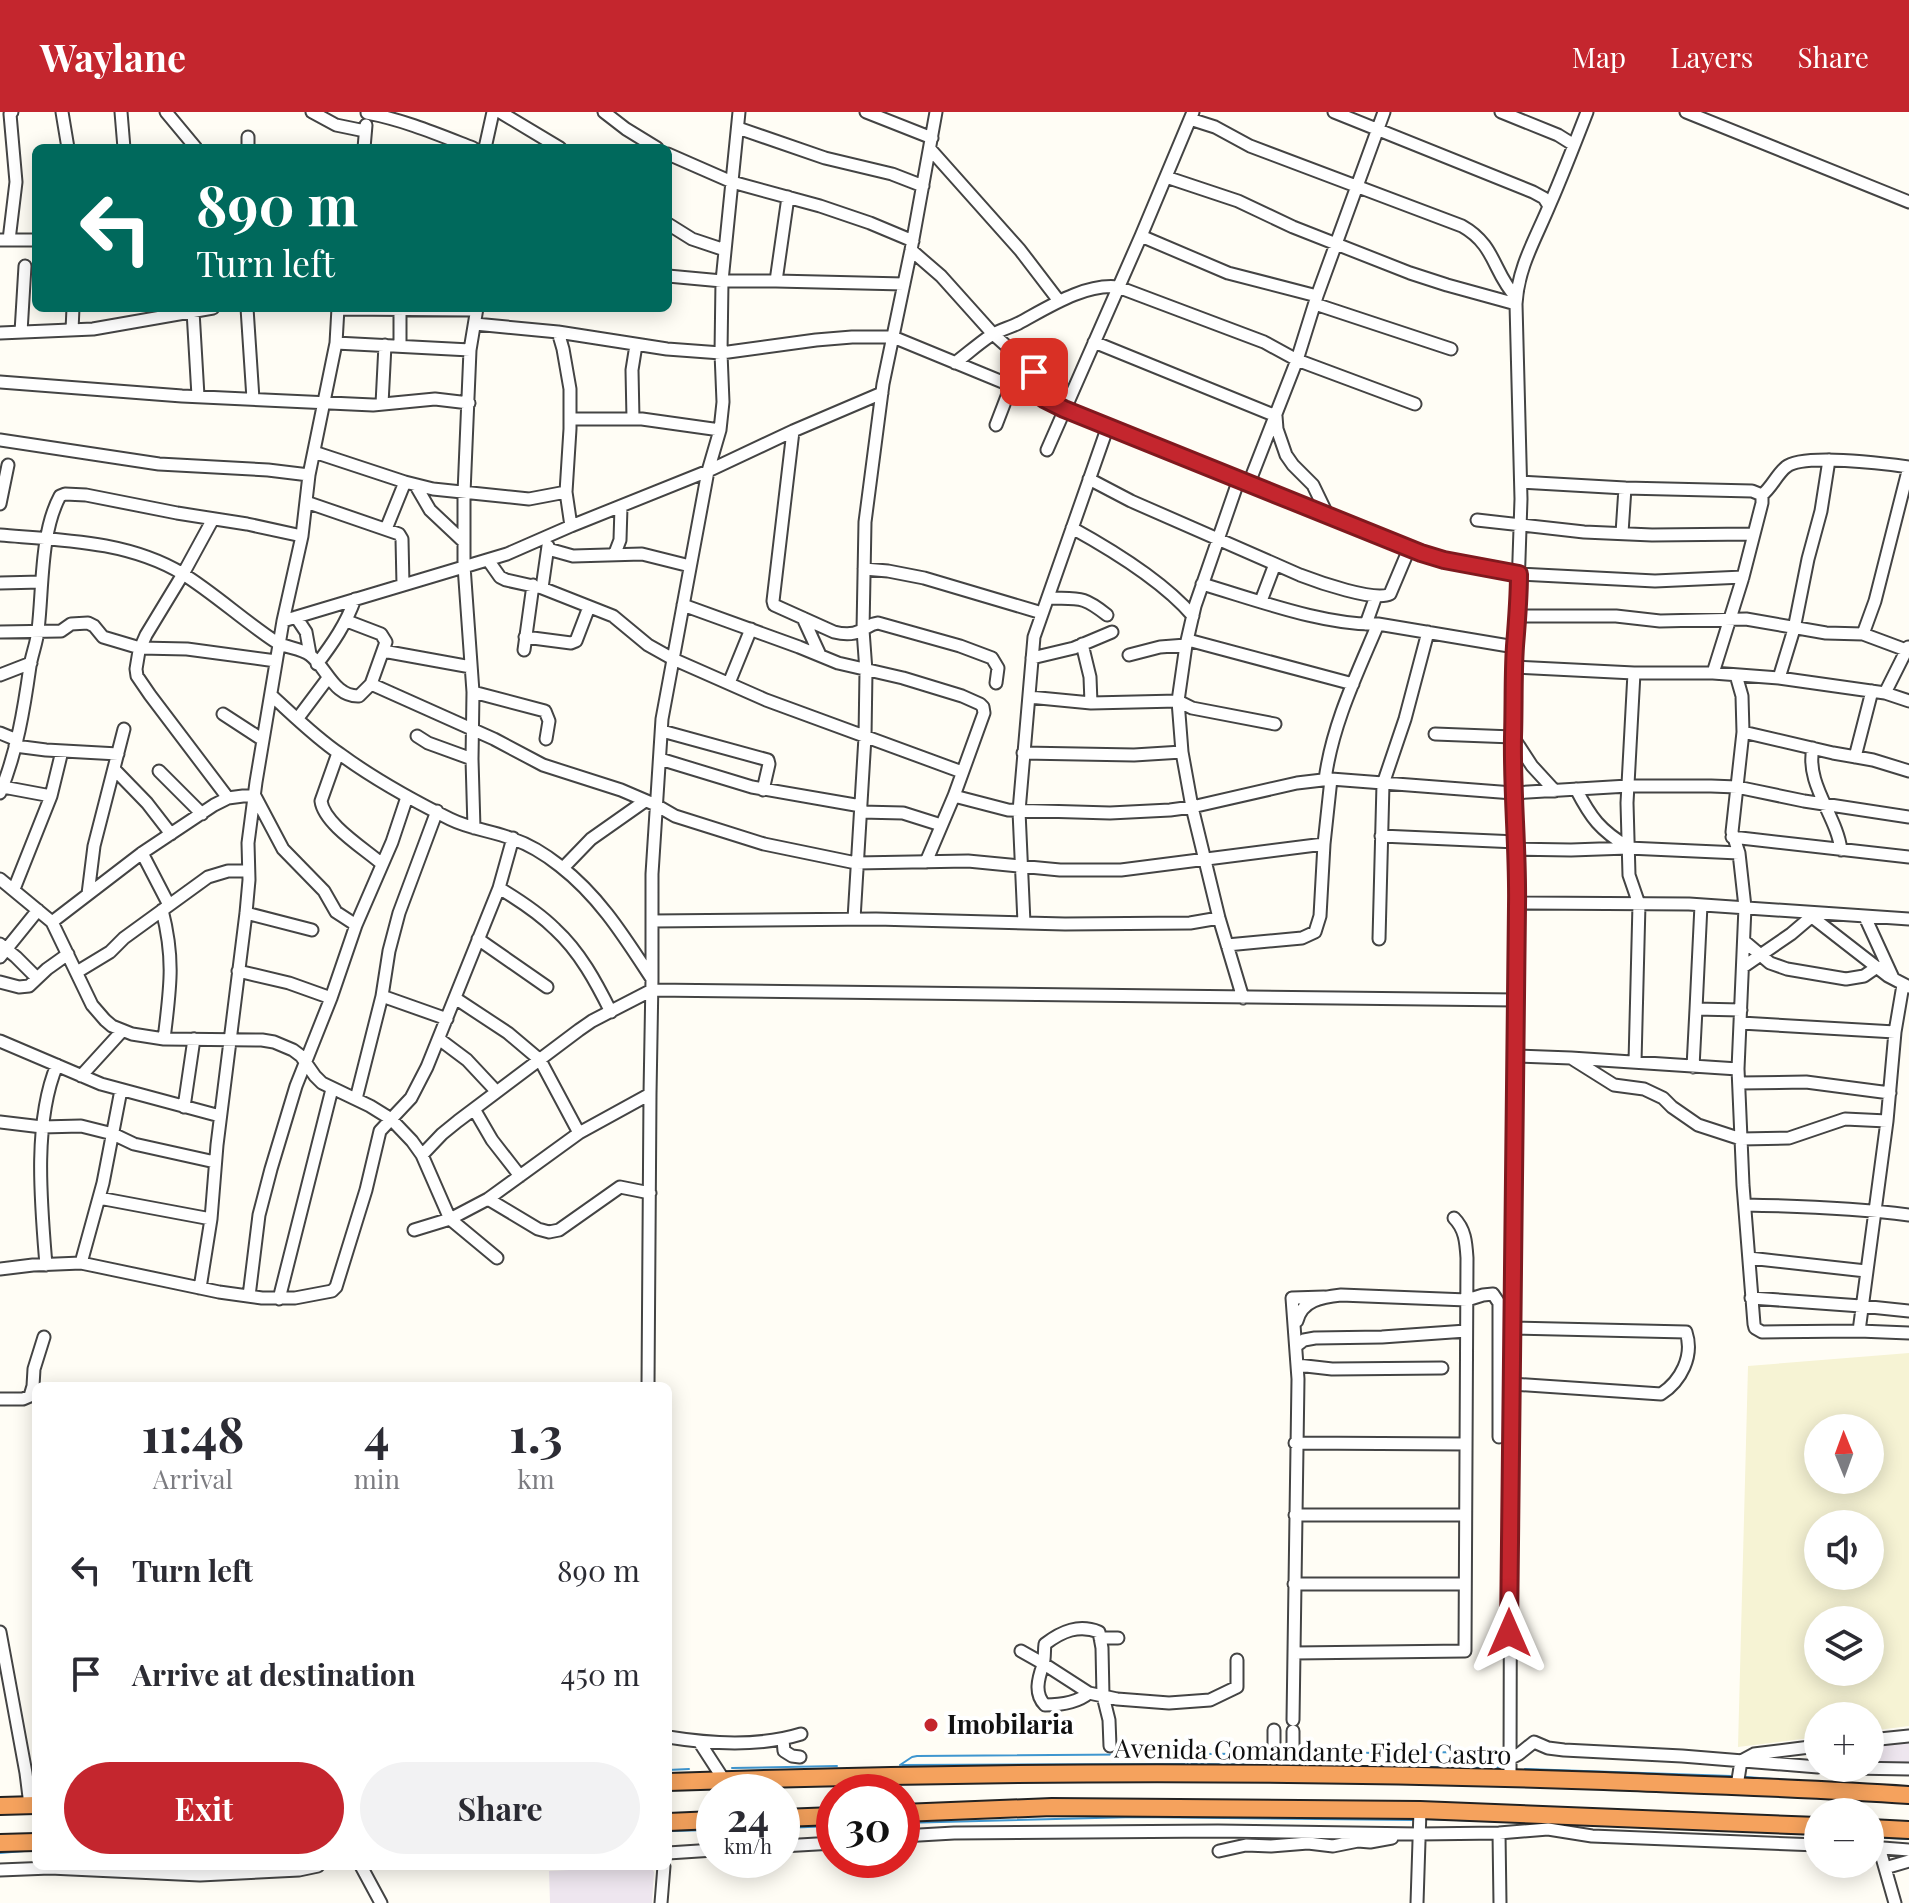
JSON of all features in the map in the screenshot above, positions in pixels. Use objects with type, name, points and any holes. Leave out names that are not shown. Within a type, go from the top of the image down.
[{"type":"highway","name":"Avenida Comandante Fidel Castro","points":[[800,1779],[1255,1773],[1510,1778],[1909,1795]]},
{"type":"highway","name":"Avenida Comandante Fidel Castro","points":[[672,1782],[696,1781]]},
{"type":"highway","points":[[0,1806],[32,1805]]},
{"type":"highway","points":[[920,1812],[1052,1807],[1420,1810],[1804,1825]]},
{"type":"highway","points":[[672,1822],[696,1821]]},
{"type":"highway","points":[[1884,1829],[1909,1830]]},
{"type":"highway","points":[[0,1843],[32,1842]]},
{"type":"street","points":[[12,112],[16,182],[5,240],[32,240]]},
{"type":"street","points":[[62,112],[67,144]]},
{"type":"street","points":[[121,112],[124,144]]},
{"type":"street","points":[[166,112],[193,144]]},
{"type":"street","points":[[312,112],[336,125],[365,131]]},
{"type":"street","points":[[364,144],[367,112],[418,125],[463,144]]},
{"type":"street","points":[[486,144],[493,112]]},
{"type":"street","points":[[500,112],[553,144]]},
{"type":"street","points":[[604,112],[650,144]]},
{"type":"street","points":[[648,1382],[651,803],[690,566],[708,471],[720,430],[723,402],[722,281],[739,112]]},
{"type":"street","points":[[866,112],[931,143],[1059,301]]},
{"type":"street","points":[[854,919],[865,737],[865,522],[882,393],[936,112]]},
{"type":"street","points":[[1334,112],[1540,196],[1548,201],[1549,206]]},
{"type":"street","points":[[1243,998],[1219,918],[1182,752],[1178,701],[1187,643],[1202,584],[1244,481],[1276,416],[1384,112]]},
{"type":"street","points":[[1501,112],[1558,135],[1574,145]]},
{"type":"street","points":[[1510,1778],[1511,1328],[1517,903],[1513,737],[1521,482],[1516,300],[1521,269],[1587,112]]},
{"type":"street","points":[[1686,112],[1909,202]]},
{"type":"street","points":[[1047,450],[1192,116],[1250,146],[1452,221],[1471,231],[1487,246],[1516,300]]},
{"type":"street","points":[[738,128],[825,158],[871,168],[923,186]]},
{"type":"street","points":[[672,156],[732,182],[870,223],[912,246],[993,334],[1034,372],[1044,399]]},
{"type":"street","points":[[1166,177],[1238,201],[1293,227],[1410,273],[1516,300]]},
{"type":"street","points":[[776,281],[788,197]]},
{"type":"street","points":[[672,226],[692,239],[725,250]]},
{"type":"street","points":[[1141,236],[1228,273],[1316,300],[1451,349]]},
{"type":"street","points":[[21,332],[25,266]]},
{"type":"street","points":[[672,276],[722,281],[904,284]]},
{"type":"street","points":[[955,363],[993,334],[1059,301],[1100,287],[1118,287],[1415,404]]},
{"type":"street","points":[[72,330],[73,312]]},
{"type":"street","points":[[0,333],[118,325],[188,312]]},
{"type":"street","points":[[193,312],[198,396]]},
{"type":"street","points":[[247,312],[253,399]]},
{"type":"street","points":[[200,1288],[211,1219],[220,1116],[246,913],[248,843],[283,621],[302,536],[309,475],[336,343],[338,312]]},
{"type":"street","points":[[400,312],[400,346]]},
{"type":"street","points":[[474,828],[473,692],[464,566],[464,493],[470,350],[476,312]]},
{"type":"street","points":[[475,324],[721,353],[828,339],[893,337],[1432,557],[1519,574],[1655,581],[1743,577]]},
{"type":"street","points":[[558,332],[570,389],[566,492],[571,526]]},
{"type":"street","points":[[1094,342],[1276,416]]},
{"type":"street","points":[[336,343],[470,350]]},
{"type":"street","points":[[382,404],[385,345]]},
{"type":"street","points":[[633,419],[632,370],[636,345]]},
{"type":"street","points":[[0,382],[253,399],[382,404],[435,399],[469,403]]},
{"type":"street","points":[[996,425],[1011,386]]},
{"type":"street","points":[[283,621],[507,554],[708,471],[882,393]]},
{"type":"street","points":[[1276,416],[1286,455],[1313,485],[1328,516]]},
{"type":"street","points":[[570,419],[633,419],[720,430]]},
{"type":"street","points":[[1024,923],[1019,811],[1034,637],[1108,426]]},
{"type":"street","points":[[793,431],[773,601],[777,608],[834,632],[851,633],[873,623],[984,654],[997,664],[996,683]]},
{"type":"street","points":[[0,440],[159,464],[309,475]]},
{"type":"street","points":[[314,452],[411,484],[464,493],[529,499],[566,492]]},
{"type":"street","points":[[1779,678],[1794,629],[1824,496],[1829,460]]},
{"type":"street","points":[[1713,673],[1743,577],[1762,495],[1794,462],[1829,460],[1909,467],[1875,601],[1863,634]]},
{"type":"street","points":[[0,504],[8,465]]},
{"type":"street","points":[[1089,479],[1131,501],[1275,564],[1323,583],[1376,596],[1389,596],[1409,549]]},
{"type":"street","points":[[1521,482],[1752,491],[1762,495]]},
{"type":"street","points":[[386,529],[411,484]]},
{"type":"street","points":[[411,484],[430,510],[464,542]]},
{"type":"street","points":[[1622,533],[1625,488]]},
{"type":"street","points":[[51,796],[1,790],[25,708],[38,632],[47,539],[60,496],[86,495],[302,536]]},
{"type":"street","points":[[306,502],[399,534],[402,539],[403,585]]},
{"type":"street","points":[[615,553],[620,540],[621,507]]},
{"type":"street","points":[[213,519],[152,624],[136,662],[137,676],[228,798]]},
{"type":"street","points":[[1477,520],[1622,533],[1753,534]]},
{"type":"street","points":[[1072,528],[1105,546],[1161,585],[1193,616]]},
{"type":"street","points":[[0,535],[130,550],[155,559],[183,574],[279,644],[314,659]]},
{"type":"street","points":[[524,650],[551,535]]},
{"type":"street","points":[[548,549],[573,556],[642,554],[690,566]]},
{"type":"street","points":[[488,560],[500,577],[506,580],[537,587],[613,616],[648,645],[673,659],[766,700],[962,772]]},
{"type":"street","points":[[1261,601],[1275,564]]},
{"type":"street","points":[[864,569],[924,578],[1042,613]]},
{"type":"street","points":[[0,583],[41,582]]},
{"type":"street","points":[[1202,584],[1329,619],[1515,647]]},
{"type":"street","points":[[1227,945],[1302,938],[1315,932],[1320,916],[1329,755],[1372,624],[1376,596]]},
{"type":"street","points":[[1048,598],[1083,599],[1107,615]]},
{"type":"street","points":[[314,659],[347,621],[355,599]]},
{"type":"street","points":[[683,605],[838,663],[903,678],[962,696],[983,707],[984,713],[954,796],[926,862]]},
{"type":"street","points":[[525,637],[576,641],[589,607]]},
{"type":"street","points":[[1519,616],[1616,616],[1660,621],[1730,619],[1826,633],[1863,634],[1907,648],[1885,693]]},
{"type":"street","points":[[296,617],[306,632],[314,659],[328,678],[351,697],[359,696],[371,684],[386,642],[381,634],[347,621]]},
{"type":"street","points":[[803,618],[820,655]]},
{"type":"street","points":[[0,632],[61,631],[71,624],[88,623],[103,637],[140,648],[187,649],[276,661]]},
{"type":"street","points":[[729,683],[751,629]]},
{"type":"street","points":[[799,647],[834,632]]},
{"type":"street","points":[[1032,658],[1060,652],[1112,632]]},
{"type":"street","points":[[1379,939],[1383,784],[1405,719],[1428,632]]},
{"type":"street","points":[[1129,655],[1187,643],[1353,684]]},
{"type":"street","points":[[1082,644],[1090,677],[1091,703]]},
{"type":"street","points":[[383,651],[471,667]]},
{"type":"street","points":[[0,675],[31,663]]},
{"type":"street","points":[[1515,667],[1779,678],[1885,693],[1909,701]]},
{"type":"street","points":[[1634,673],[1628,848],[1629,875],[1639,904],[1635,1062]]},
{"type":"street","points":[[1736,675],[1742,696],[1743,732],[1732,837],[1739,853],[1745,907],[1738,1069],[1755,1328],[1762,1332],[1909,1333]]},
{"type":"street","points":[[298,718],[328,678]]},
{"type":"street","points":[[371,684],[494,739],[543,765],[612,787],[675,816],[803,853],[856,863],[968,861],[1093,871],[1324,844]]},
{"type":"street","points":[[1855,757],[1872,691]]},
{"type":"street","points":[[473,692],[545,711],[549,721],[546,739]]},
{"type":"street","points":[[271,695],[338,753],[407,797],[474,828],[513,838],[563,868],[613,919],[652,985]]},
{"type":"street","points":[[1029,697],[1091,703],[1178,701],[1192,708],[1275,724]]},
{"type":"street","points":[[223,714],[263,740]]},
{"type":"street","points":[[88,894],[94,846],[124,729]]},
{"type":"street","points":[[662,731],[768,760],[763,790]]},
{"type":"street","points":[[1743,732],[1909,771]]},
{"type":"street","points":[[0,733],[16,743],[62,751],[118,754]]},
{"type":"street","points":[[1435,734],[1513,737]]},
{"type":"street","points":[[417,736],[472,759]]},
{"type":"street","points":[[1513,737],[1526,759],[1555,791]]},
{"type":"street","points":[[1813,748],[1813,770],[1841,850]]},
{"type":"street","points":[[14,889],[51,796],[62,751]]},
{"type":"street","points":[[1023,753],[1134,755],[1182,752]]},
{"type":"street","points":[[338,753],[321,807],[329,819],[382,864]]},
{"type":"street","points":[[660,759],[763,790],[861,809],[903,813],[941,825]]},
{"type":"street","points":[[115,770],[171,834]]},
{"type":"street","points":[[159,771],[202,814]]},
{"type":"street","points":[[954,796],[1019,811],[1110,813],[1192,807],[1328,779],[1513,793],[1628,786],[1711,786],[1737,787],[1909,817]]},
{"type":"street","points":[[1576,789],[1595,822],[1628,848]]},
{"type":"street","points":[[52,922],[142,853],[214,805],[228,798],[255,796]]},
{"type":"street","points":[[255,796],[283,849],[324,891],[336,912],[356,925]]},
{"type":"street","points":[[249,1296],[259,1215],[287,1114],[407,797]]},
{"type":"street","points":[[563,868],[591,839],[651,803]]},
{"type":"street","points":[[356,1099],[399,913],[437,811]]},
{"type":"street","points":[[1381,836],[1517,845],[1739,853]]},
{"type":"street","points":[[1732,837],[1909,857]]},
{"type":"street","points":[[0,1269],[81,1263],[200,1288],[279,1299],[327,1293],[336,1287],[366,1190],[380,1131],[411,1098],[427,1067],[499,888],[513,838]]},
{"type":"street","points":[[142,853],[165,908],[171,958],[164,1039]]},
{"type":"street","points":[[77,972],[110,952],[124,938],[215,873],[248,871]]},
{"type":"street","points":[[0,879],[52,922],[92,1005],[105,1020],[122,1031],[144,1037],[262,1040],[286,1045],[301,1056],[315,1076],[332,1089],[391,1119],[422,1155],[450,1219],[497,1258]]},
{"type":"street","points":[[499,888],[555,928],[585,965],[611,1012]]},
{"type":"street","points":[[1517,903],[1701,905],[1909,919]]},
{"type":"street","points":[[1693,1067],[1701,905]]},
{"type":"street","points":[[37,978],[3,950],[38,910]]},
{"type":"street","points":[[246,913],[312,930]]},
{"type":"street","points":[[1743,967],[1791,934],[1809,914]]},
{"type":"street","points":[[1809,914],[1902,984]]},
{"type":"street","points":[[1859,1331],[1902,984],[1865,917]]},
{"type":"street","points":[[652,921],[854,919],[1190,923],[1219,918]]},
{"type":"street","points":[[478,939],[547,987]]},
{"type":"street","points":[[1744,941],[1779,967],[1846,979],[1864,976],[1877,967]]},
{"type":"street","points":[[0,982],[26,987],[68,954]]},
{"type":"street","points":[[238,971],[289,983],[331,998]]},
{"type":"street","points":[[422,1155],[442,1134],[496,1091],[592,1021],[652,985],[1243,998],[1516,1000]]},
{"type":"street","points":[[382,996],[447,1019]]},
{"type":"street","points":[[455,998],[508,1033],[540,1060],[579,1133]]},
{"type":"street","points":[[1696,1009],[1895,1032]]},
{"type":"street","points":[[81,1076],[122,1031]]},
{"type":"street","points":[[184,1107],[194,1039]]},
{"type":"street","points":[[439,1039],[467,1060],[496,1091]]},
{"type":"street","points":[[0,1041],[121,1090],[220,1116]]},
{"type":"street","points":[[1514,1056],[1738,1069]]},
{"type":"street","points":[[1571,1058],[1614,1085],[1644,1089],[1663,1098],[1698,1125],[1741,1139],[1789,1138],[1845,1119],[1887,1121]]},
{"type":"street","points":[[46,1265],[42,1213],[42,1127],[57,1065]]},
{"type":"street","points":[[480,1073],[478,1106],[492,1140],[520,1176]]},
{"type":"street","points":[[1739,1083],[1806,1082],[1890,1093]]},
{"type":"street","points":[[279,1299],[332,1089]]},
{"type":"street","points":[[81,1263],[99,1198],[121,1090]]},
{"type":"street","points":[[414,1230],[450,1219],[488,1199],[579,1133],[650,1094]]},
{"type":"street","points":[[0,1122],[42,1127],[72,1125],[113,1134],[134,1144],[215,1162]]},
{"type":"street","points":[[488,1199],[538,1229],[549,1232],[559,1230],[620,1187],[650,1193]]},
{"type":"street","points":[[99,1198],[211,1219]]},
{"type":"street","points":[[1745,1205],[1874,1210],[1909,1215]]},
{"type":"street","points":[[1294,1653],[1465,1651],[1466,1246],[1461,1224],[1454,1218]]},
{"type":"street","points":[[1749,1258],[1866,1271]]},
{"type":"street","points":[[1293,1745],[1297,1365],[1292,1298],[1341,1295],[1467,1300],[1493,1294],[1499,1303],[1499,1437]]},
{"type":"street","points":[[1751,1298],[1909,1311]]},
{"type":"street","points":[[1511,1328],[1686,1332],[1689,1341],[1684,1368],[1674,1383],[1661,1394],[1512,1384]]},
{"type":"street","points":[[1296,1346],[1304,1340],[1315,1338],[1466,1331]]},
{"type":"street","points":[[33,1382],[44,1337]]},
{"type":"street","points":[[1297,1365],[1332,1369],[1442,1368]]},
{"type":"street","points":[[0,1399],[23,1399],[30,1396],[32,1389]]},
{"type":"street","points":[[1295,1443],[1466,1444]]},
{"type":"street","points":[[1295,1515],[1465,1515]]},
{"type":"street","points":[[1294,1584],[1465,1584]]},
{"type":"street","points":[[1089,1693],[1072,1702],[1045,1705],[1040,1700],[1038,1686],[1045,1644],[1081,1627],[1099,1632],[1110,1746]]},
{"type":"street","points":[[0,1632],[31,1773]]},
{"type":"street","points":[[1100,1638],[1118,1638]]},
{"type":"street","points":[[1021,1651],[1089,1693],[1117,1699],[1169,1703],[1210,1700],[1237,1687],[1237,1660]]},
{"type":"street","points":[[1274,1730],[1274,1746]]},
{"type":"street","points":[[672,1738],[700,1743],[783,1740],[801,1734]]},
{"type":"street","points":[[1884,1739],[1909,1736]]},
{"type":"street","points":[[783,1740],[784,1751],[800,1757]]},
{"type":"street","points":[[1509,1759],[1534,1742],[1564,1750],[1804,1766]]},
{"type":"street","points":[[700,1743],[720,1774]]},
{"type":"street","points":[[1741,1761],[1754,1754],[1804,1748]]},
{"type":"street","points":[[1737,1786],[1741,1761]]},
{"type":"street","points":[[1884,1769],[1909,1769]]},
{"type":"street","points":[[1417,1903],[1420,1810]]},
{"type":"street","points":[[920,1835],[1245,1831],[1308,1838],[1333,1846],[1419,1834],[1548,1829],[1592,1836],[1804,1844]]},
{"type":"street","points":[[1245,1831],[1264,1846]]},
{"type":"street","points":[[1499,1833],[1500,1903]]},
{"type":"street","points":[[1219,1851],[1308,1838]]},
{"type":"street","points":[[1884,1848],[1909,1850]]},
{"type":"street","points":[[672,1853],[696,1851]]},
{"type":"street","points":[[1895,1903],[1885,1868],[1909,1861]]},
{"type":"street","points":[[0,1870],[32,1868]]},
{"type":"street","points":[[106,1870],[200,1875],[266,1870]]},
{"type":"street","points":[[200,1875],[207,1870]]},
{"type":"street","points":[[363,1870],[381,1903]]},
{"type":"street","points":[[661,1903],[664,1870]]},
{"type":"shaded area","points":[[1909,1353],[1909,1726],[1884,1729],[1884,1702],[1804,1702],[1804,1739],[1738,1747],[1748,1366]]},
{"type":"shaded area","points":[[1909,1742],[1909,1765],[1884,1764],[1884,1745]]},
{"type":"shaded area","points":[[653,1870],[652,1903],[550,1903],[549,1871]]},
{"type":"waterway","points":[[900,1765],[917,1756],[1484,1752],[1496,1756],[1498,1768]]},
{"type":"waterway","points":[[902,1765],[1199,1764],[1502,1768]]},
{"type":"waterway","points":[[732,1768],[837,1766]]},
{"type":"waterway","points":[[672,1770],[689,1769]]},
{"type":"waterway","points":[[1525,1769],[1731,1776]]},
{"type":"waterway","points":[[1746,1777],[1800,1781]]},
{"type":"waterway","points":[[0,1798],[13,1798]]},
{"type":"waterway","points":[[920,1823],[1135,1817],[1413,1820]]},
{"type":"waterway","points":[[1425,1819],[1581,1824]]},
{"type":"waterway","points":[[800,1827],[816,1827]]},
{"type":"waterway","points":[[672,1831],[696,1830]]},
{"type":"waterway","points":[[1743,1831],[1804,1834]]},
{"type":"waterway","points":[[1884,1838],[1909,1839]]},
{"type":"waterway","points":[[0,1853],[32,1850]]},
{"type":"place","name":"Imobilaria","points":[[931,1725]]},
{"type":"route","points":[[1034,372],[1044,399],[1064,409],[1432,557],[1519,574],[1513,737],[1517,903],[1509,1633]]}]
